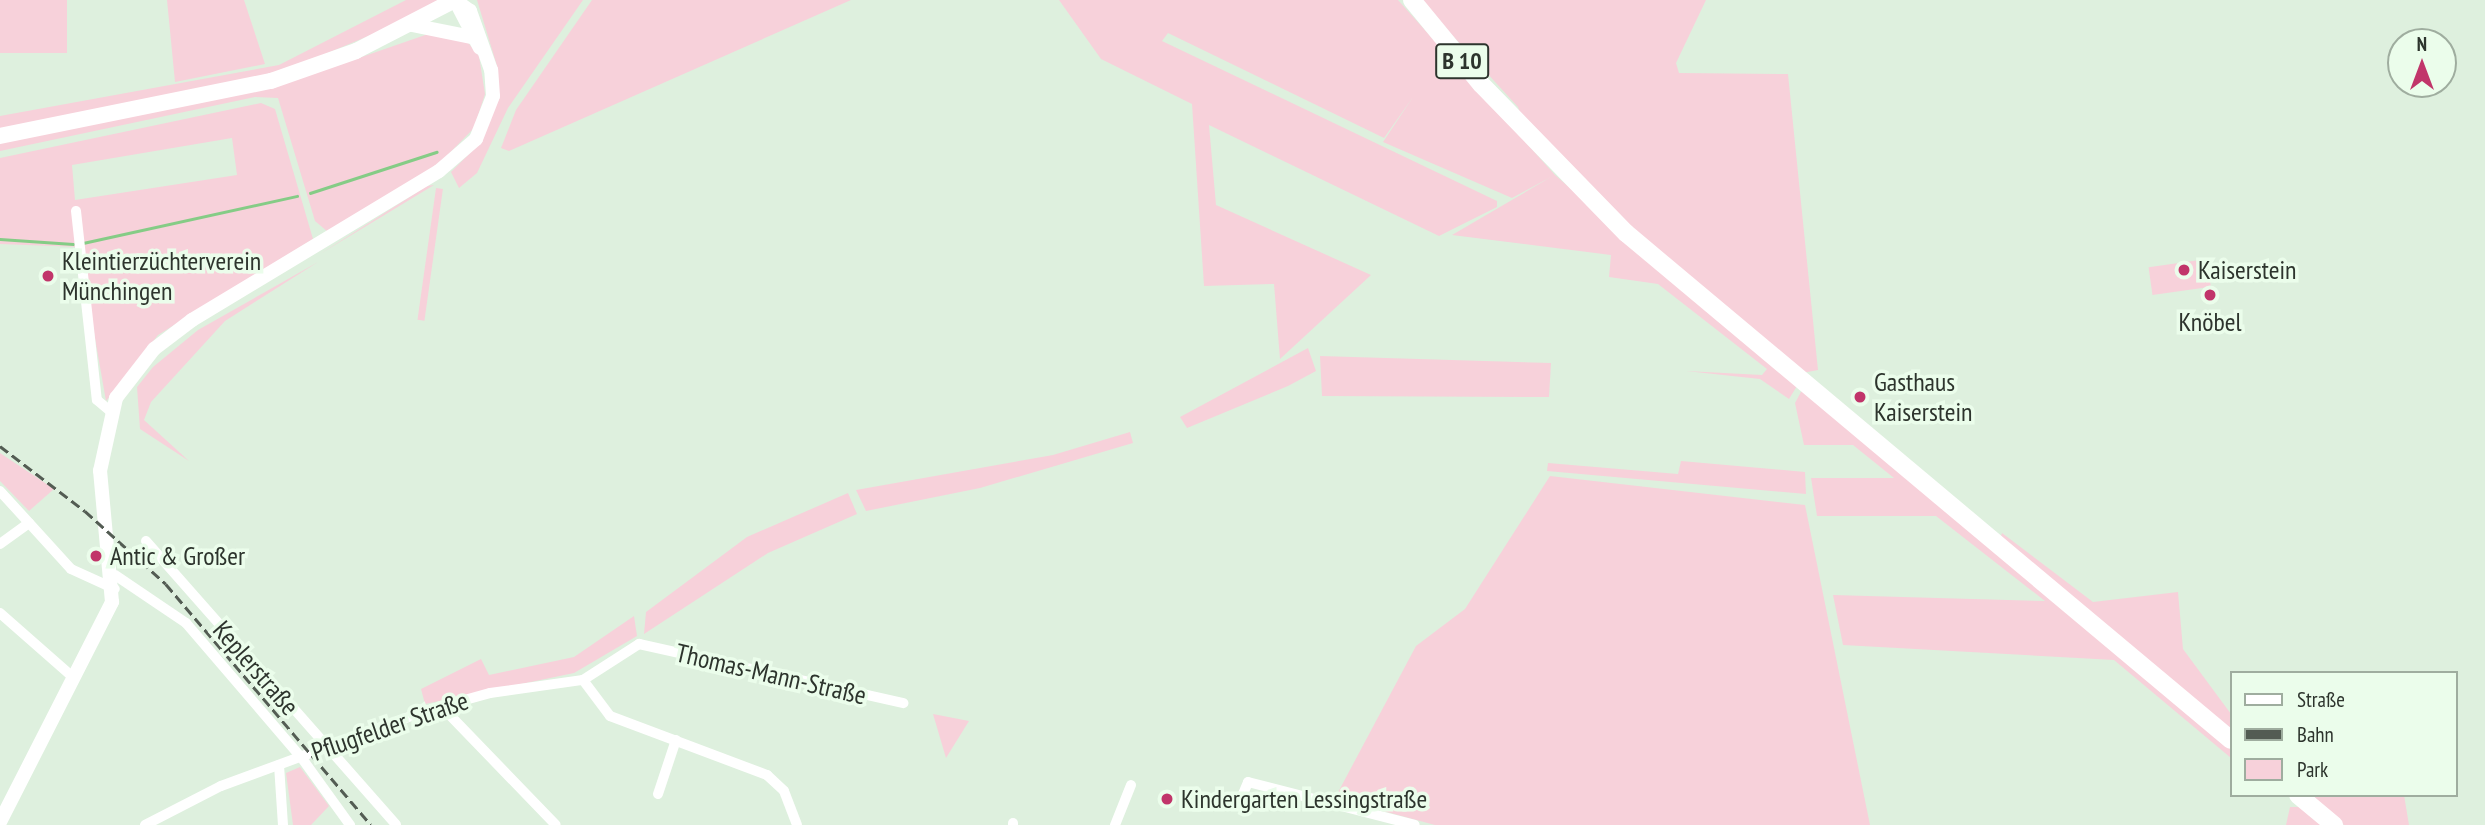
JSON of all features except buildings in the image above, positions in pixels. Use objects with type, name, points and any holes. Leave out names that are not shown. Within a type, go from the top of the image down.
[{"type":"main road","points":[[0,136],[238,90],[412,25],[455,0]]},
{"type":"main road","name":"B 10","points":[[1412,0],[1489,93],[1626,233],[2230,739]]},
{"type":"main road","points":[[2300,797],[2334,825]]},
{"type":"street","points":[[455,0],[472,38],[488,57]]},
{"type":"street","points":[[0,822],[74,678],[115,582],[100,471],[110,411],[138,366],[192,320],[466,150],[484,127],[493,96],[488,57],[470,11],[455,0]]},
{"type":"street","points":[[412,25],[472,38]]},
{"type":"street","points":[[76,211],[97,400],[110,411]]},
{"type":"street","points":[[0,491],[71,569],[115,582],[186,623],[301,757],[350,825]]},
{"type":"street","points":[[0,544],[29,523]]},
{"type":"street","name":"Keplerstraße","points":[[146,541],[325,748],[396,825]]},
{"type":"street","points":[[0,613],[74,678]]},
{"type":"street","name":"Pflugfelder Straße","points":[[145,825],[279,765],[441,706],[583,680],[639,644]]},
{"type":"street","name":"Thomas-Mann-Straße","points":[[639,644],[903,703]]},
{"type":"street","points":[[583,680],[606,714],[767,775],[784,791],[797,825]]},
{"type":"street","points":[[441,706],[556,825]]},
{"type":"street","points":[[658,794],[676,740]]},
{"type":"street","points":[[279,765],[283,825]]},
{"type":"street","points":[[1243,794],[1248,782],[1415,825]]},
{"type":"street","points":[[1115,825],[1131,785]]},
{"type":"green space","points":[[0,0],[67,0],[67,53],[0,53]]},
{"type":"green space","points":[[167,0],[244,0],[265,64],[175,82]]},
{"type":"green space","points":[[406,0],[438,0],[390,27],[282,72],[0,130],[0,116],[279,65]]},
{"type":"green space","points":[[477,0],[583,0],[508,108],[477,173],[459,188],[451,172],[481,142],[499,98],[497,66]]},
{"type":"green space","points":[[592,0],[851,0],[509,151],[501,148],[516,110]]},
{"type":"green space","points":[[1059,0],[1398,0],[1555,175],[1797,386],[1789,399],[1760,379],[1686,371],[1762,375],[1767,369],[1658,284],[1609,277],[1611,255],[1452,235],[1551,177],[1512,198],[1383,142],[1413,97],[1384,138],[1168,33],[1162,41],[1497,201],[1497,207],[1439,236],[1209,125],[1216,205],[1371,275],[1280,359],[1274,284],[1204,286],[1192,104],[1101,59]]},
{"type":"green space","points":[[1420,0],[1706,0],[1676,63],[1679,73],[1788,74],[1818,370],[1802,373],[1622,219],[1523,122],[1518,107]]},
{"type":"green space","points":[[431,33],[465,39],[479,56],[485,94],[474,128],[437,166],[328,232],[315,221],[278,98],[255,97],[0,151],[0,143],[275,87]]},
{"type":"green space","points":[[261,103],[275,109],[313,239],[158,335],[106,401],[79,247],[0,244],[0,158]],"holes":[[[232,138],[237,175],[75,200],[72,165]]]},
{"type":"green space","points":[[434,185],[320,254],[427,186]]},
{"type":"green space","points":[[436,188],[443,189],[424,321],[417,320]]},
{"type":"green space","points":[[2207,259],[2211,287],[2152,295],[2149,267]]},
{"type":"green space","points":[[318,262],[225,321],[151,402],[144,420],[189,461],[140,429],[137,387],[153,367],[198,330]]},
{"type":"green space","points":[[1308,348],[1316,371],[1288,386],[1187,428],[1180,417]]},
{"type":"green space","points":[[1320,356],[1551,363],[1549,397],[1322,396]]},
{"type":"green space","points":[[1802,390],[2230,749],[2230,757],[2114,660],[1843,645],[1833,595],[2045,601],[1936,516],[1817,516],[1811,478],[1894,478],[1853,445],[1804,445],[1795,403]]},
{"type":"green space","points":[[1130,432],[1133,443],[980,488],[866,511],[856,490],[1053,455]]},
{"type":"green space","points":[[0,453],[54,489],[29,511],[0,481]]},
{"type":"green space","points":[[1681,461],[1805,472],[1806,494],[1547,471],[1548,463],[1678,474]]},
{"type":"green space","points":[[1550,476],[1805,505],[1870,825],[1435,825],[1335,798],[1416,646],[1465,609]]},
{"type":"green space","points":[[848,493],[857,514],[768,553],[644,634],[646,612],[747,537]]},
{"type":"green space","points":[[2002,533],[2093,602],[2178,592],[2183,649],[2230,713],[2230,729],[2000,539]]},
{"type":"green space","points":[[634,616],[637,636],[574,673],[425,704],[421,689],[481,659],[489,675],[574,657]]},
{"type":"green space","points":[[933,714],[969,721],[946,758]]},
{"type":"green space","points":[[300,767],[329,806],[311,825],[293,825],[286,773]]},
{"type":"green space","points":[[2313,797],[2404,797],[2409,825],[2344,825]]},
{"type":"green space","points":[[2290,807],[2299,807],[2321,825],[2286,825]]},
{"type":"waterway","points":[[310,193],[436,152]]},
{"type":"waterway","points":[[83,243],[297,196]]},
{"type":"waterway","points":[[0,239],[73,244]]},
{"type":"railway","points":[[0,446],[85,511],[166,584],[371,825]]},
{"type":"place","name":"Kaiserstein","points":[[2184,270]]},
{"type":"place","name":"Kleintierzüchterverein Münchingen","points":[[48,276]]},
{"type":"place","name":"Knöbel","points":[[2210,295]]},
{"type":"place","name":"Gasthaus Kaiserstein","points":[[1860,397]]},
{"type":"place","name":"Antic & Großer","points":[[96,556]]},
{"type":"place","name":"Kindergarten Lessingstraße","points":[[1167,799]]}]
